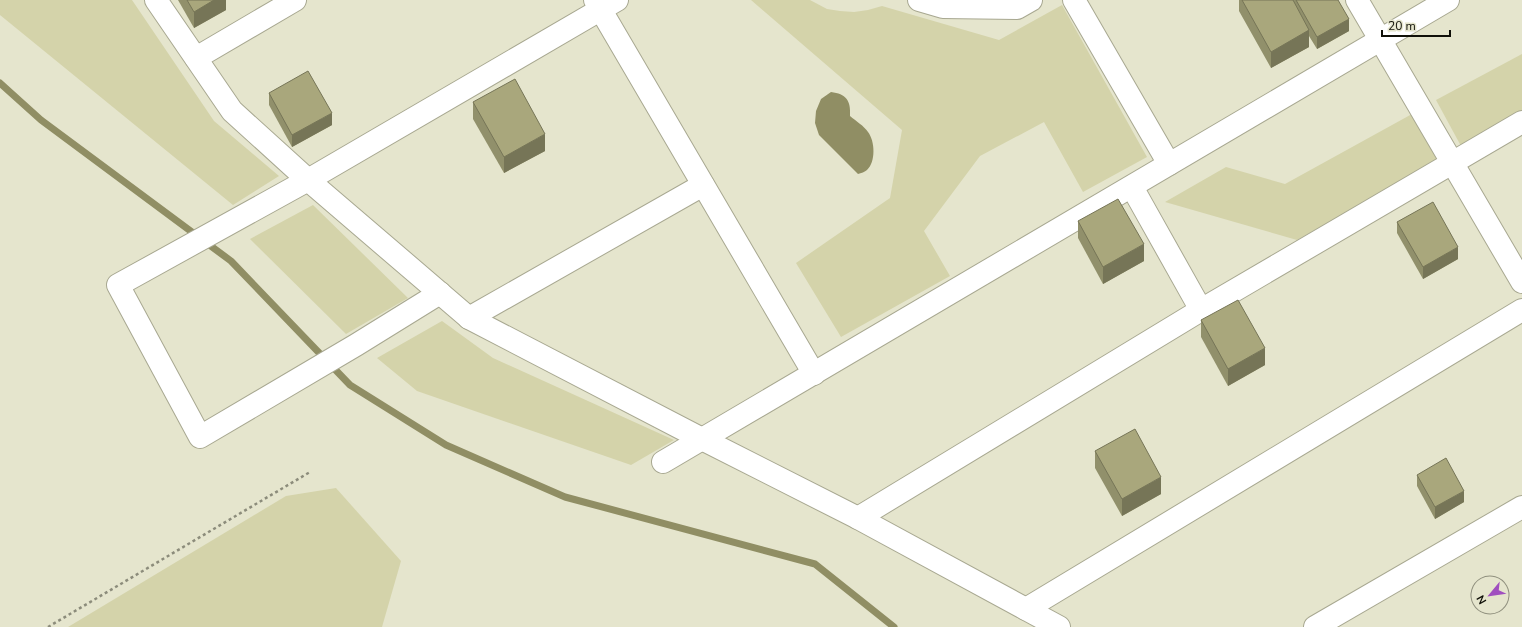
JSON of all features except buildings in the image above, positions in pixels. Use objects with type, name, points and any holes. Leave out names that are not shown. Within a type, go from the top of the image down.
[{"type":"street","points":[[156,0],[232,110],[308,180],[469,318],[858,518],[1059,627]]},
{"type":"street","points":[[196,58],[295,0]]},
{"type":"street","points":[[919,0],[943,7],[1016,8],[1030,0]]},
{"type":"street","points":[[1074,0],[1169,164]]},
{"type":"street","points":[[1357,0],[1522,282]]},
{"type":"street","points":[[663,462],[1448,0]]},
{"type":"street","points":[[440,293],[356,345],[200,437],[118,285],[308,180],[604,3],[703,185],[814,374]]},
{"type":"street","points":[[858,518],[1200,310],[1522,122]]},
{"type":"street","points":[[469,318],[703,185]]},
{"type":"street","points":[[1132,186],[1200,310]]},
{"type":"street","points":[[1026,609],[1522,310]]},
{"type":"street","points":[[1315,627],[1522,506]]},
{"type":"path","points":[[48,627],[310,472]]},
{"type":"green space","points":[[0,0],[132,0],[214,121],[279,176],[233,205],[0,15]]},
{"type":"green space","points":[[751,0],[810,0],[827,9],[854,12],[882,6],[999,40],[1062,5],[1147,157],[1083,192],[1044,122],[980,156],[924,231],[950,276],[841,337],[796,263],[890,198],[902,130]]},
{"type":"green space","points":[[1522,54],[1522,114],[1461,146],[1436,100]]},
{"type":"green space","points":[[1412,114],[1438,162],[1297,240],[1165,202],[1226,167],[1285,184]]},
{"type":"green space","points":[[313,205],[408,298],[346,334],[250,239]]},
{"type":"green space","points":[[442,321],[493,358],[674,440],[631,465],[417,391],[377,358]]},
{"type":"green space","points":[[336,488],[401,561],[382,627],[68,627],[286,496]]},
{"type":"shaded area","points":[[831,92],[844,96],[850,106],[850,116],[868,132],[872,141],[874,151],[872,162],[867,170],[858,174],[819,135],[815,123],[816,111],[821,99]]},
{"type":"waterway","points":[[0,83],[41,120],[231,261],[350,385],[446,445],[565,497],[815,564],[894,627]]}]
